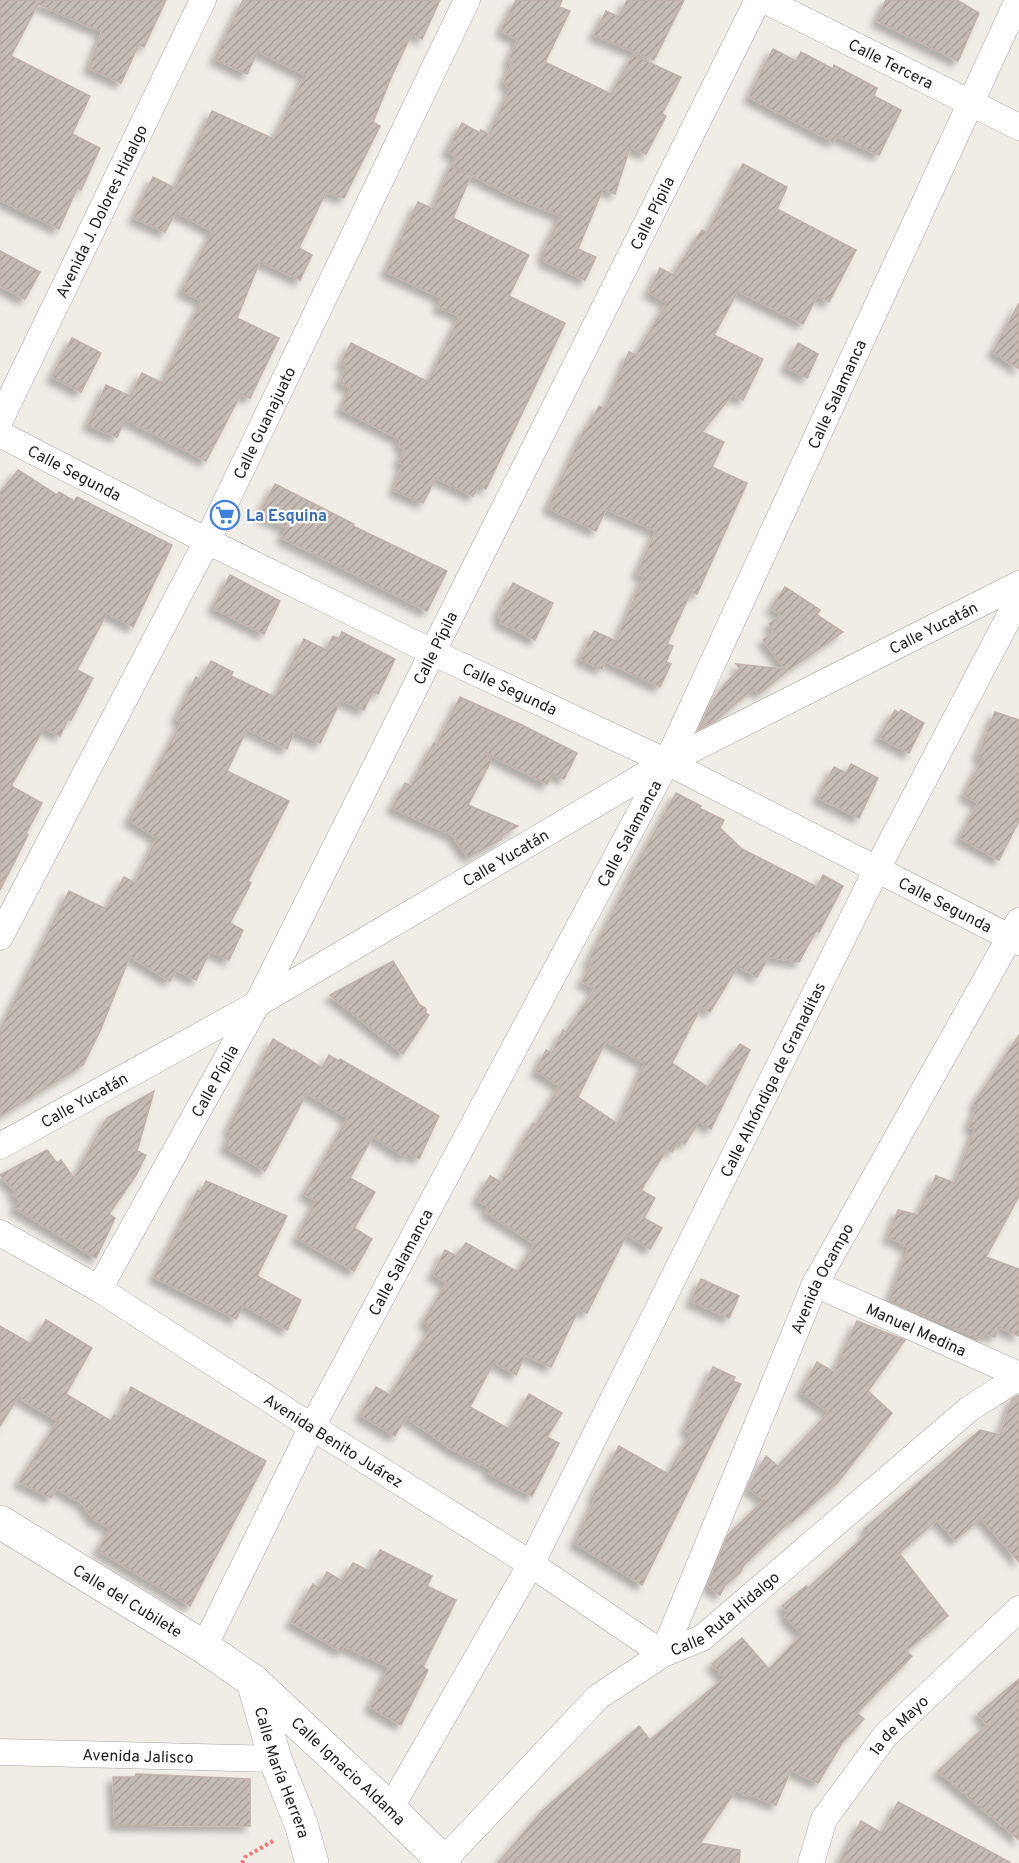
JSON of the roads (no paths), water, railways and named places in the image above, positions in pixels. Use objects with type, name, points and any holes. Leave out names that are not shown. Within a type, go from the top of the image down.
[{"type":"street","name":"Avenida J. Dolores Hidalgo","points":[[0,420],[203,0]]},
{"type":"street","name":"Calle Guanajuato","points":[[0,937],[207,541],[467,0]]},
{"type":"street","name":"Calle Pípila","points":[[99,1289],[257,1004],[758,0]]},
{"type":"street","name":"Calle Tercera","points":[[764,0],[1019,127]]},
{"type":"street","name":"Calle Salamanca","points":[[204,1647],[312,1427],[667,762],[1018,0]]},
{"type":"street","name":"Calle Segunda","points":[[0,434],[207,541],[434,653],[667,762],[877,869],[1016,934]]},
{"type":"street","name":"Calle Yucatán","points":[[0,1146],[257,1004],[667,762],[1019,584]]},
{"type":"street","name":"Calle Alhóndiga de Granaditas","points":[[390,1809],[531,1564],[877,869],[1019,598]]},
{"type":"street","name":"Avenida Ocampo","points":[[663,1654],[815,1284],[1016,934]]},
{"type":"street","name":"Avenida Benito Juárez","points":[[0,1233],[99,1289],[312,1427],[531,1564],[663,1654]]},
{"type":"street","name":"Manuel Medina","points":[[815,1284],[1019,1376]]},
{"type":"street","name":"Calle Ruta Hidalgo","points":[[444,1862],[598,1697],[663,1654],[702,1638],[969,1408],[1019,1376]]},
{"type":"street","name":"Calle del Cubilete","points":[[0,1522],[204,1647],[253,1681]]},
{"type":"street","name":"1a de Mayo","points":[[811,1863],[824,1820],[885,1736],[1019,1609]]},
{"type":"street","name":"Calle Ignacio Aldama","points":[[253,1681],[444,1862]]},
{"type":"street","name":"Calle María Herrera","points":[[253,1681],[275,1759],[301,1824],[312,1863]]},
{"type":"street","name":"Avenida Jalisco","points":[[0,1752],[275,1759]]},
{"type":"place","name":"La Esquina","points":[[225,515]]}]
